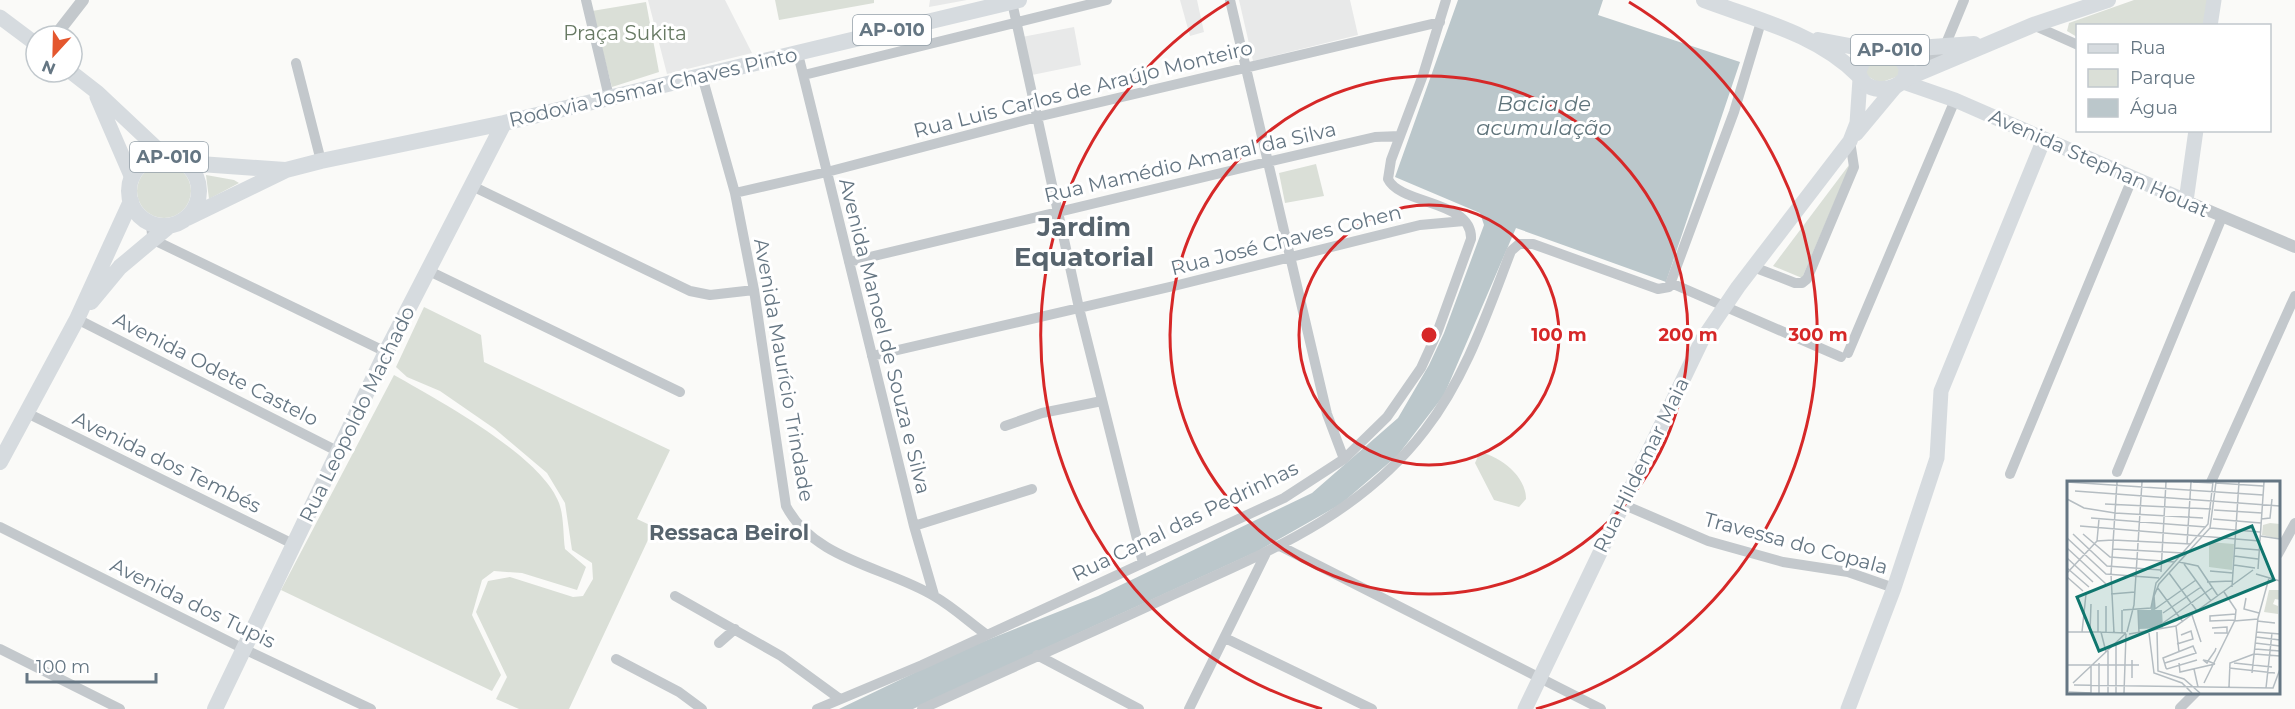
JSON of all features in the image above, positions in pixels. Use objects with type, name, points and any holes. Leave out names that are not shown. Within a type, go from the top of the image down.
[{"type":"main road","name":"AP-010","points":[[1704,0],[1804,38],[1837,55],[1859,78],[1876,89],[1904,81],[1987,43],[2033,26],[2069,7],[2108,0]]},
{"type":"main road","points":[[2210,24],[2214,0]]},
{"type":"main road","name":"Rodovia Josmar Chaves Pinto","points":[[187,218],[286,170],[504,123],[1015,1]]},
{"type":"main road","points":[[0,17],[24,35]]},
{"type":"main road","name":"AP-010","points":[[1804,38],[1883,50],[1987,43]]},
{"type":"main road","name":"AP-010","points":[[1859,78],[1858,69],[1862,60],[1883,50],[1903,59],[1907,68],[1904,81]]},
{"type":"main road","name":"Rua Hildemar Maia","points":[[1524,709],[1690,363],[1725,307],[1850,141],[1857,123],[1859,78]]},
{"type":"main road","points":[[1850,141],[1904,81]]},
{"type":"main road","name":"Avenida Stephan Houat","points":[[1904,81],[1955,100],[2186,201]]},
{"type":"main road","points":[[84,83],[165,156]]},
{"type":"main road","points":[[95,92],[132,178]]},
{"type":"main road","name":"Rua Leopoldo Machado","points":[[215,709],[386,352],[470,185],[504,123]]},
{"type":"main road","points":[[2186,201],[2196,132]]},
{"type":"main road","points":[[1848,709],[1894,588],[1937,458],[1942,386],[2044,139]]},
{"type":"main road","name":"AP-010","points":[[165,156],[186,163],[193,171],[200,190],[198,201],[187,218],[152,231],[131,201],[132,178],[145,162],[165,156]]},
{"type":"main road","name":"Rodovia Josmar Chaves Pinto","points":[[186,163],[286,170]]},
{"type":"main road","points":[[0,462],[77,319],[131,201]]},
{"type":"main road","points":[[77,319],[152,231]]},
{"type":"street","points":[[64,24],[83,0]]},
{"type":"street","points":[[586,0],[609,97]]},
{"type":"street","points":[[805,80],[1016,21],[1107,0]]},
{"type":"street","points":[[1230,0],[1332,432],[1344,459]]},
{"type":"street","points":[[1446,0],[1391,160],[1388,179],[1399,190],[1432,202],[1465,221]]},
{"type":"street","points":[[1904,81],[1945,46],[1964,0]]},
{"type":"street","points":[[1015,1],[1016,21],[1060,211],[1079,308],[1143,563]]},
{"type":"street","name":"Rua Luis Carlos de Araújo Monteiro","points":[[735,193],[827,172],[1037,117],[1440,22]]},
{"type":"street","points":[[922,709],[1266,553],[1356,500],[1391,468],[1424,431],[1462,372],[1511,251],[1516,246],[1526,243],[1658,289],[1669,287],[1734,112],[1761,22]]},
{"type":"street","points":[[2033,26],[2076,44]]},
{"type":"street","name":"Avenida Manoel de Souza e Silva","points":[[798,54],[933,595]]},
{"type":"street","points":[[296,63],[321,161]]},
{"type":"street","name":"Avenida Maurício Trindade","points":[[702,76],[735,193],[754,290],[782,489],[792,518],[808,534],[836,551],[933,595],[987,634]]},
{"type":"street","points":[[1671,283],[1845,355],[1955,100]]},
{"type":"street","name":"Rua Mamédio Amaral da Silva","points":[[849,262],[1375,137],[1400,136]]},
{"type":"street","points":[[1756,267],[1795,283],[1802,283],[1807,279],[1854,167],[1850,141]]},
{"type":"street","points":[[2010,474],[2132,179]]},
{"type":"street","points":[[470,185],[690,291],[710,295],[754,290]]},
{"type":"street","name":"Avenida Stephan Houat","points":[[2186,201],[2295,247]]},
{"type":"street","points":[[2117,472],[2222,217]]},
{"type":"street","name":"Rua José Chaves Cohen","points":[[872,356],[1420,225],[1465,221]]},
{"type":"street","name":"Rua Canal das Pedrinhas","points":[[817,709],[987,634],[1289,495],[1344,459],[1387,417],[1426,359],[1470,246],[1471,233],[1465,221]]},
{"type":"street","points":[[152,231],[386,352]]},
{"type":"street","points":[[428,270],[680,392]]},
{"type":"street","points":[[2212,481],[2295,296]]},
{"type":"street","name":"Avenida Odete Castelo","points":[[77,319],[339,452]]},
{"type":"street","points":[[1005,426],[1042,413],[1102,401]]},
{"type":"street","name":"Avenida dos Tembés","points":[[25,412],[293,544]]},
{"type":"street","points":[[914,526],[1032,489]]},
{"type":"street","name":"Travessa do Copala","points":[[1622,504],[1708,541],[1783,562],[1848,572],[1894,588]]},
{"type":"street","points":[[2280,550],[2295,523]]},
{"type":"street","name":"Avenida dos Tupis","points":[[0,526],[244,649],[371,709]]},
{"type":"street","points":[[1280,546],[1600,709]]},
{"type":"street","points":[[1190,709],[1266,553]]},
{"type":"street","points":[[675,596],[735,629],[816,679],[840,699]]},
{"type":"street","points":[[719,643],[735,629]]},
{"type":"street","points":[[1225,638],[1372,709]]},
{"type":"street","points":[[0,649],[120,709]]},
{"type":"street","points":[[1037,656],[1139,709]]},
{"type":"street","points":[[616,659],[679,692],[702,709]]},
{"type":"street","points":[[2180,708],[2195,694]]},
{"type":"shaded area","points":[[648,0],[725,0],[752,53],[667,74]]},
{"type":"shaded area","points":[[930,0],[967,0],[929,7]]},
{"type":"shaded area","points":[[1180,0],[1197,0],[1204,32],[1190,36]]},
{"type":"shaded area","points":[[1239,0],[1350,0],[1358,35],[1253,61]]},
{"type":"shaded area","points":[[1074,27],[1081,65],[1032,75],[1022,37]]},
{"type":"green space","points":[[775,0],[874,0],[874,3],[779,20]]},
{"type":"green space","points":[[2134,0],[2209,0],[2205,24],[2076,24],[2076,36],[2067,31],[2069,23]]},
{"type":"green space","name":"Praça Sukita","points":[[646,2],[659,72],[612,87],[592,11]]},
{"type":"green space","points":[[1888,58],[1901,65],[1899,76],[1879,83],[1864,74],[1868,62]]},
{"type":"green space","points":[[1852,161],[1802,278],[1773,266]]},
{"type":"green space","points":[[159,164],[169,164],[179,168],[187,176],[191,191],[187,206],[179,214],[169,218],[159,218],[149,214],[141,206],[137,196],[137,186],[141,176],[149,168]]},
{"type":"green space","points":[[1316,164],[1324,196],[1285,203],[1279,173]]},
{"type":"green space","points":[[206,175],[234,180],[239,183],[209,199]]},
{"type":"green space","points":[[424,307],[481,335],[484,362],[670,450],[637,519],[654,527],[569,709],[519,709],[496,699],[507,677],[476,612],[488,581],[510,577],[573,597],[583,596],[593,579],[592,563],[572,550],[565,503],[547,473],[495,429],[440,391],[407,377],[396,367]]},
{"type":"green space","points":[[394,375],[487,431],[532,467],[549,485],[559,503],[565,549],[586,567],[577,590],[522,573],[494,571],[482,580],[472,615],[501,675],[492,691],[281,590]]},
{"type":"green space","points":[[1480,452],[1496,458],[1517,475],[1525,491],[1526,499],[1519,507],[1494,500],[1475,463]]},
{"type":"water","name":"Bacia de acumulação","points":[[1458,0],[1603,0],[1598,15],[1740,62],[1666,282],[1516,228],[1444,395],[1398,455],[1341,504],[1258,551],[913,709],[839,709],[962,650],[1098,596],[1312,493],[1398,418],[1429,365],[1444,333],[1484,225],[1480,213],[1395,177]]},
{"type":"district","name":"Jardim Equatorial","points":[[1084,242]]},
{"type":"district","name":"Ressaca Beirol","points":[[729,533]]}]
